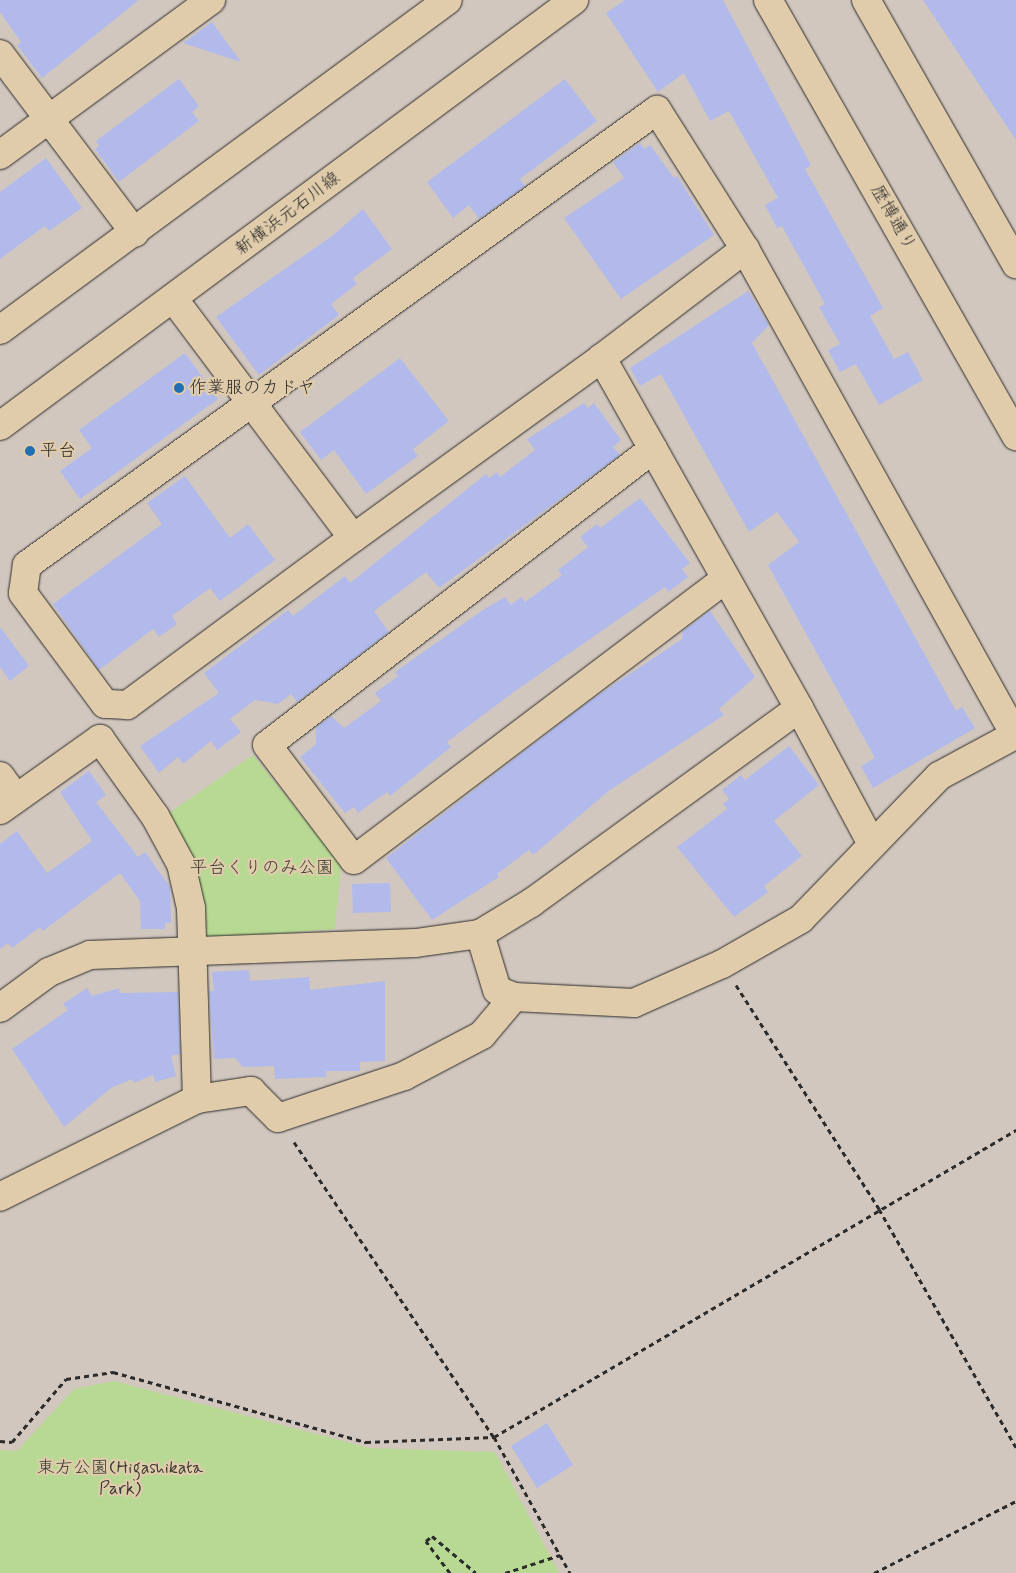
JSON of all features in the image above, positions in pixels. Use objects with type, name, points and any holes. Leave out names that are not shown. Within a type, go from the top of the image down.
[{"type":"street","points":[[0,156],[211,0]]},
{"type":"street","points":[[0,330],[448,0]]},
{"type":"street","name":"新横浜元石川線","points":[[0,426],[174,300],[574,0]]},
{"type":"street","name":"歴博通り","points":[[768,0],[1016,436]]},
{"type":"street","points":[[866,0],[1016,264]]},
{"type":"street","points":[[0,54],[134,233]]},
{"type":"street","points":[[480,934],[497,990],[514,996],[634,1003],[722,964],[801,919],[842,881],[872,844],[939,776],[1015,735],[745,249],[657,110],[253,405],[27,565],[23,594],[105,704],[127,705],[353,538],[602,358],[745,249]]},
{"type":"street","points":[[174,300],[353,538]]},
{"type":"street","points":[[602,358],[799,708],[872,844]]},
{"type":"street","points":[[653,449],[267,745],[354,860],[726,579]]},
{"type":"street","points":[[0,1008],[49,972],[90,955],[191,949],[416,943],[480,934],[531,903],[799,708]]},
{"type":"street","points":[[0,776],[8,804],[100,739],[156,816],[181,864],[191,908],[191,949],[198,1099]]},
{"type":"street","points":[[0,1197],[198,1099],[251,1091],[278,1118],[412,1072],[482,1036],[514,996]]},
{"type":"path","points":[[722,964],[879,1209],[1016,1448]]},
{"type":"path","points":[[278,1118],[494,1437],[570,1573]]},
{"type":"path","points":[[0,1442],[12,1442],[66,1379],[113,1372],[366,1442],[494,1437],[1016,1130]]},
{"type":"path","points":[[874,1573],[1016,1501]]},
{"type":"path","points":[[450,1573],[426,1541],[432,1536],[476,1573]]},
{"type":"path","points":[[505,1573],[560,1555]]},
{"type":"green space","name":"平台くりのみ公園","points":[[253,755],[341,864],[335,929],[206,939],[201,892],[169,813]]},
{"type":"green space","name":"東方公園(Higashikata Park)","points":[[114,1381],[369,1448],[495,1452],[559,1573],[0,1573],[0,1450],[17,1451],[74,1389]]},
{"type":"building","points":[[0,0],[139,0],[42,78],[17,45],[21,42],[0,12]]},
{"type":"building","points":[[625,0],[723,0],[811,165],[805,169],[883,308],[870,316],[894,359],[908,352],[923,380],[879,405],[856,364],[840,372],[828,350],[840,344],[819,307],[825,304],[782,226],[777,228],[765,205],[778,198],[729,111],[710,121],[684,73],[658,92],[606,13]]},
{"type":"building","points":[[923,0],[1016,0],[1016,140]]},
{"type":"building","points":[[212,22],[241,62],[183,43]]},
{"type":"building","points":[[179,79],[199,106],[192,112],[199,121],[119,182],[95,149],[99,146],[96,141]]},
{"type":"building","points":[[565,79],[597,121],[520,179],[525,186],[479,219],[469,205],[453,218],[427,182]]},
{"type":"building","points":[[640,143],[644,149],[650,145],[674,178],[677,176],[714,235],[621,299],[564,218],[624,178],[613,162]]},
{"type":"building","points":[[46,158],[82,208],[49,231],[45,226],[0,259],[0,192]]},
{"type":"building","points":[[363,209],[392,249],[353,278],[357,284],[331,304],[339,315],[259,375],[216,317],[332,236]]},
{"type":"building","points":[[748,291],[769,325],[752,343],[956,711],[962,707],[975,728],[873,788],[861,766],[875,758],[768,565],[799,542],[777,512],[749,532],[661,374],[640,386],[630,368]]},
{"type":"building","points":[[185,353],[218,399],[80,499],[60,471],[92,448],[79,430]]},
{"type":"building","points":[[400,358],[449,421],[413,449],[418,456],[366,494],[334,450],[321,460],[300,432]]},
{"type":"building","points":[[584,403],[588,408],[594,403],[621,440],[613,447],[620,455],[439,588],[426,572],[374,611],[389,632],[297,702],[291,694],[278,704],[255,700],[230,719],[241,732],[217,750],[211,741],[183,764],[178,757],[159,773],[140,746],[219,693],[204,673],[288,610],[293,616],[345,576],[350,583],[486,474],[489,478],[497,472],[500,477],[535,450],[527,439]]},
{"type":"building","points":[[185,476],[230,538],[248,524],[275,560],[220,601],[210,588],[172,616],[177,624],[159,637],[153,629],[99,670],[53,604],[162,524],[147,503]]},
{"type":"building","points":[[640,498],[690,563],[682,569],[688,577],[668,592],[665,587],[518,689],[447,742],[451,747],[390,796],[387,792],[358,813],[354,807],[345,813],[300,757],[316,744],[316,728],[331,716],[344,728],[381,701],[375,693],[398,676],[395,672],[483,610],[505,597],[511,605],[521,597],[525,602],[562,575],[558,570],[588,547],[580,537],[597,524],[600,528]]},
{"type":"building","points":[[710,611],[755,677],[719,709],[724,715],[610,790],[533,855],[529,850],[497,874],[499,877],[432,920],[386,858],[588,702],[682,639],[683,631]]},
{"type":"building","points":[[0,627],[29,666],[10,681],[0,667]]},
{"type":"building","points":[[789,746],[819,785],[774,821],[802,856],[764,886],[768,892],[734,917],[677,847],[727,809],[723,804],[729,799],[722,790],[741,775],[745,780]]},
{"type":"building","points":[[89,771],[106,795],[96,802],[138,857],[145,852],[170,887],[171,923],[165,923],[165,929],[141,929],[140,901],[120,873],[43,931],[40,927],[12,948],[8,943],[0,949],[0,844],[17,831],[47,873],[92,841],[60,792]]},
{"type":"building","points":[[390,883],[391,912],[353,913],[352,884]]},
{"type":"building","points":[[249,970],[250,981],[309,977],[310,990],[385,981],[385,1061],[360,1062],[360,1071],[326,1071],[326,1077],[275,1079],[274,1066],[243,1067],[235,1058],[214,1059],[209,991],[214,991],[212,972]]},
{"type":"building","points":[[87,988],[92,996],[119,988],[120,993],[178,992],[180,1054],[171,1056],[176,1076],[155,1082],[153,1075],[134,1083],[132,1079],[111,1088],[64,1127],[12,1049],[68,1010],[63,1004]]},
{"type":"building","points":[[547,1423],[573,1465],[537,1488],[511,1446]]},
{"type":"place","name":"作業服のカドヤ","points":[[179,388]]},
{"type":"place","name":"平台","points":[[30,451]]}]
